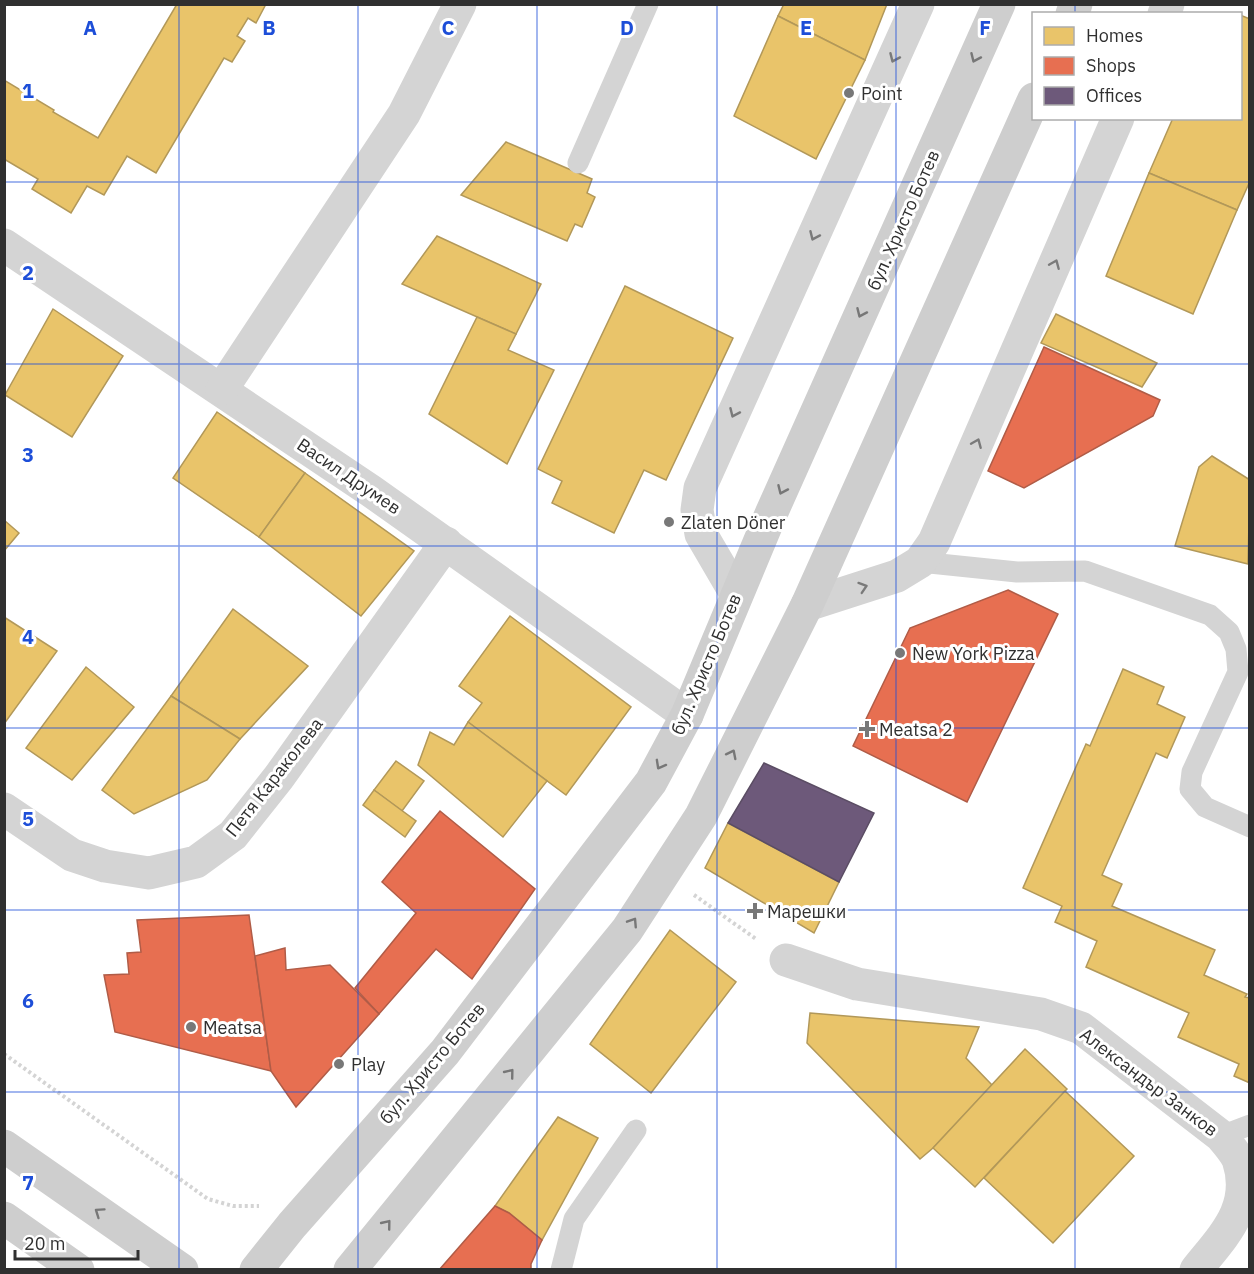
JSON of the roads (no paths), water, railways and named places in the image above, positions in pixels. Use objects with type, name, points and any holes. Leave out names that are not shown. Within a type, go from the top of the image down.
[{"type":"main road","name":"бул. Христо Ботев","points":[[256,1269],[445,1052],[651,782],[687,715],[736,594],[999,4]]},
{"type":"main road","points":[[350,1269],[627,930],[701,816],[807,605],[1032,103]]},
{"type":"main road","points":[[4,1146],[182,1269]]},
{"type":"main road","points":[[4,1218],[78,1269]]},
{"type":"street","points":[[222,390],[404,114],[460,4]]},
{"type":"street","points":[[736,594],[701,534],[697,510],[700,488],[918,4]]},
{"type":"street","points":[[807,605],[897,576],[920,562],[934,542],[1117,120]]},
{"type":"street","name":"Васил Друмев","points":[[4,245],[446,543],[687,715]]},
{"type":"street","name":"Петя Караколева","points":[[4,809],[72,855],[105,866],[149,873],[196,862],[233,835],[279,777],[446,543]]},
{"type":"street","name":"Александър Занков","points":[[786,960],[856,984],[1041,1014],[1081,1028],[1235,1130],[1238,1158],[1246,1187],[1238,1219],[1196,1269]]},
{"type":"lane","points":[[578,163],[648,4]]},
{"type":"lane","points":[[920,562],[1017,572],[1085,571],[1210,615],[1228,632],[1236,649],[1238,672],[1192,772],[1190,789],[1205,807],[1250,827]]},
{"type":"lane","points":[[561,1269],[574,1219],[636,1130]]},
{"type":"place","name":"Point","points":[[849,93]]},
{"type":"place","name":"Zlaten Döner","points":[[669,522]]},
{"type":"place","name":"New York Pizza","points":[[900,653]]},
{"type":"place","name":"Meatsa 2","points":[[867,729]]},
{"type":"place","name":"Марешки","points":[[755,911]]},
{"type":"place","name":"Meatsa","points":[[191,1027]]},
{"type":"place","name":"Play","points":[[339,1064]]}]
